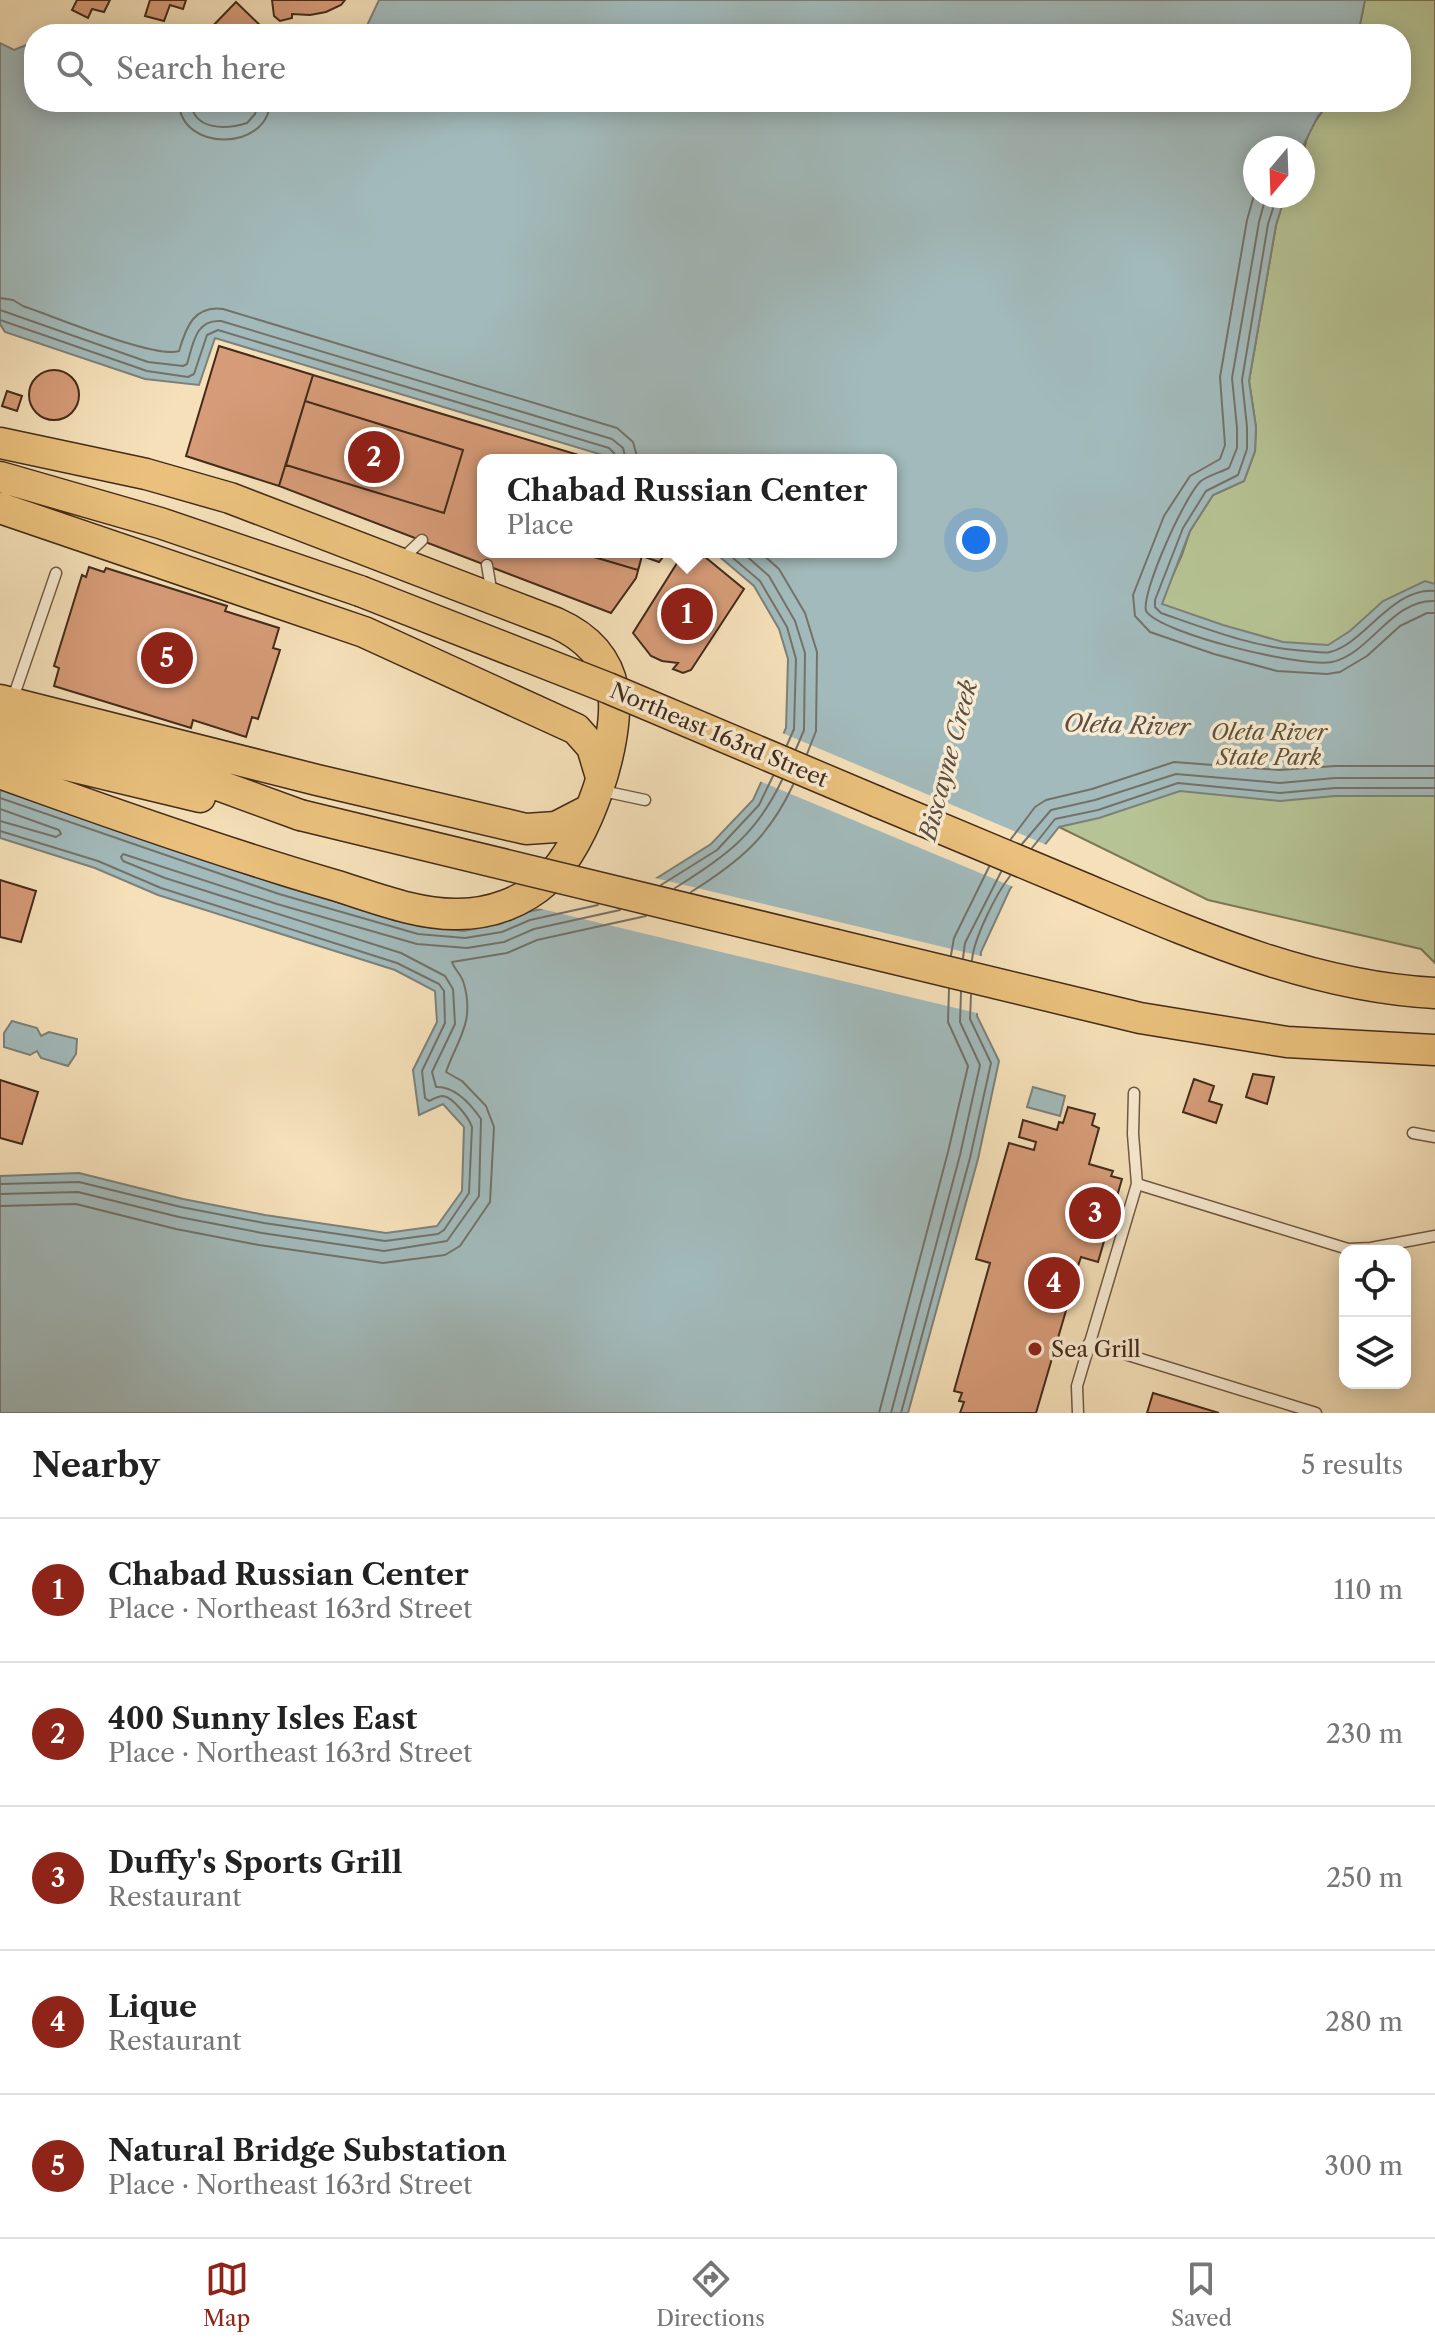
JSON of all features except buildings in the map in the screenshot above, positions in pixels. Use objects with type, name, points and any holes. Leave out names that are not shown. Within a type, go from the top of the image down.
[{"type":"main road","points":[[0,443],[135,471],[200,489],[492,597],[571,630],[598,654],[609,678],[614,703],[611,735],[595,792],[565,859],[538,887],[498,908],[450,914],[425,911],[284,870],[0,773]]},
{"type":"main road","name":"Northeast 163rd Street","points":[[0,477],[160,523],[360,591],[608,688],[1211,941],[1302,969],[1365,983],[1433,993]]},
{"type":"main road","points":[[0,508],[364,632],[576,729],[592,747],[595,792]]},
{"type":"main road","points":[[4,708],[526,829],[556,827],[595,792]]},
{"type":"main road","points":[[4,708],[300,815]]},
{"type":"main road","points":[[0,749],[188,795],[300,815],[1140,1018],[1287,1042],[1430,1050]]},
{"type":"lane","points":[[399,562],[422,540]]},
{"type":"lane","points":[[487,565],[492,597]]},
{"type":"lane","points":[[4,708],[56,573]]},
{"type":"lane","points":[[595,792],[645,800]]},
{"type":"lane","points":[[1078,1413],[1077,1386],[1137,1184],[1134,1093]]},
{"type":"lane","points":[[1413,1133],[1435,1137]]},
{"type":"lane","points":[[1137,1184],[1348,1249],[1371,1248],[1435,1236]]},
{"type":"lane","points":[[1089,1343],[1316,1413]]},
{"type":"green space","name":"Oleta River State Park","points":[[1365,0],[1435,0],[1435,963],[1421,949],[1208,900],[1059,827],[1190,531],[1213,495],[1244,481],[1255,451],[1256,427],[1249,381],[1276,225],[1281,208],[1315,208],[1315,136],[1308,135],[1323,112],[1411,112],[1411,24],[1360,24]]},
{"type":"water","points":[[379,0],[1365,0],[1360,24],[368,24]]},
{"type":"water","points":[[0,43],[14,50],[24,46],[24,112],[1322,112],[1308,136],[1243,136],[1243,208],[1281,208],[1249,381],[1256,427],[1255,451],[1244,481],[1213,495],[1190,531],[1162,604],[1283,642],[1328,645],[1350,631],[1383,601],[1425,581],[1435,584],[1435,796],[1335,796],[1280,801],[1180,791],[1099,818],[1059,827],[1010,889],[981,952],[977,1016],[999,1061],[978,1159],[908,1413],[0,1413],[0,1176],[79,1173],[183,1199],[386,1233],[437,1226],[462,1191],[464,1127],[443,1104],[419,1115],[413,1070],[437,1022],[435,991],[395,970],[158,895],[95,868],[0,838],[0,790],[282,886],[419,926],[464,931],[500,924],[528,912],[644,886],[711,844],[753,800],[786,728],[788,659],[779,629],[754,586],[721,558],[897,558],[897,454],[599,454],[215,338],[199,385],[145,379],[5,332],[0,324]]},
{"type":"water","points":[[12,1021],[37,1028],[41,1036],[49,1032],[77,1039],[76,1054],[68,1066],[41,1058],[37,1051],[30,1055],[4,1047],[4,1033]]},
{"type":"water","points":[[1033,1087],[1065,1096],[1060,1116],[1027,1107]]},
{"type":"pier","points":[[780,732],[1049,846],[1016,888],[757,780]]},
{"type":"pier","points":[[651,877],[985,957],[981,1014],[533,907],[643,882]]},
{"type":"place","name":"400 Sunny Isles East","points":[[374,457]]},
{"type":"place","name":"Chabad Russian Center","points":[[687,614]]},
{"type":"place","name":"Natural Bridge Substation","points":[[167,658]]},
{"type":"place","name":"Duffy's Sports Grill","points":[[1095,1213]]},
{"type":"place","name":"Lique","points":[[1054,1283]]},
{"type":"place","name":"Sea Grill","points":[[1035,1349]]},
{"type":"water label","name":"Oleta River","points":[[1127,725]]},
{"type":"water label","name":"Biscayne Creek","points":[[948,760]]}]
